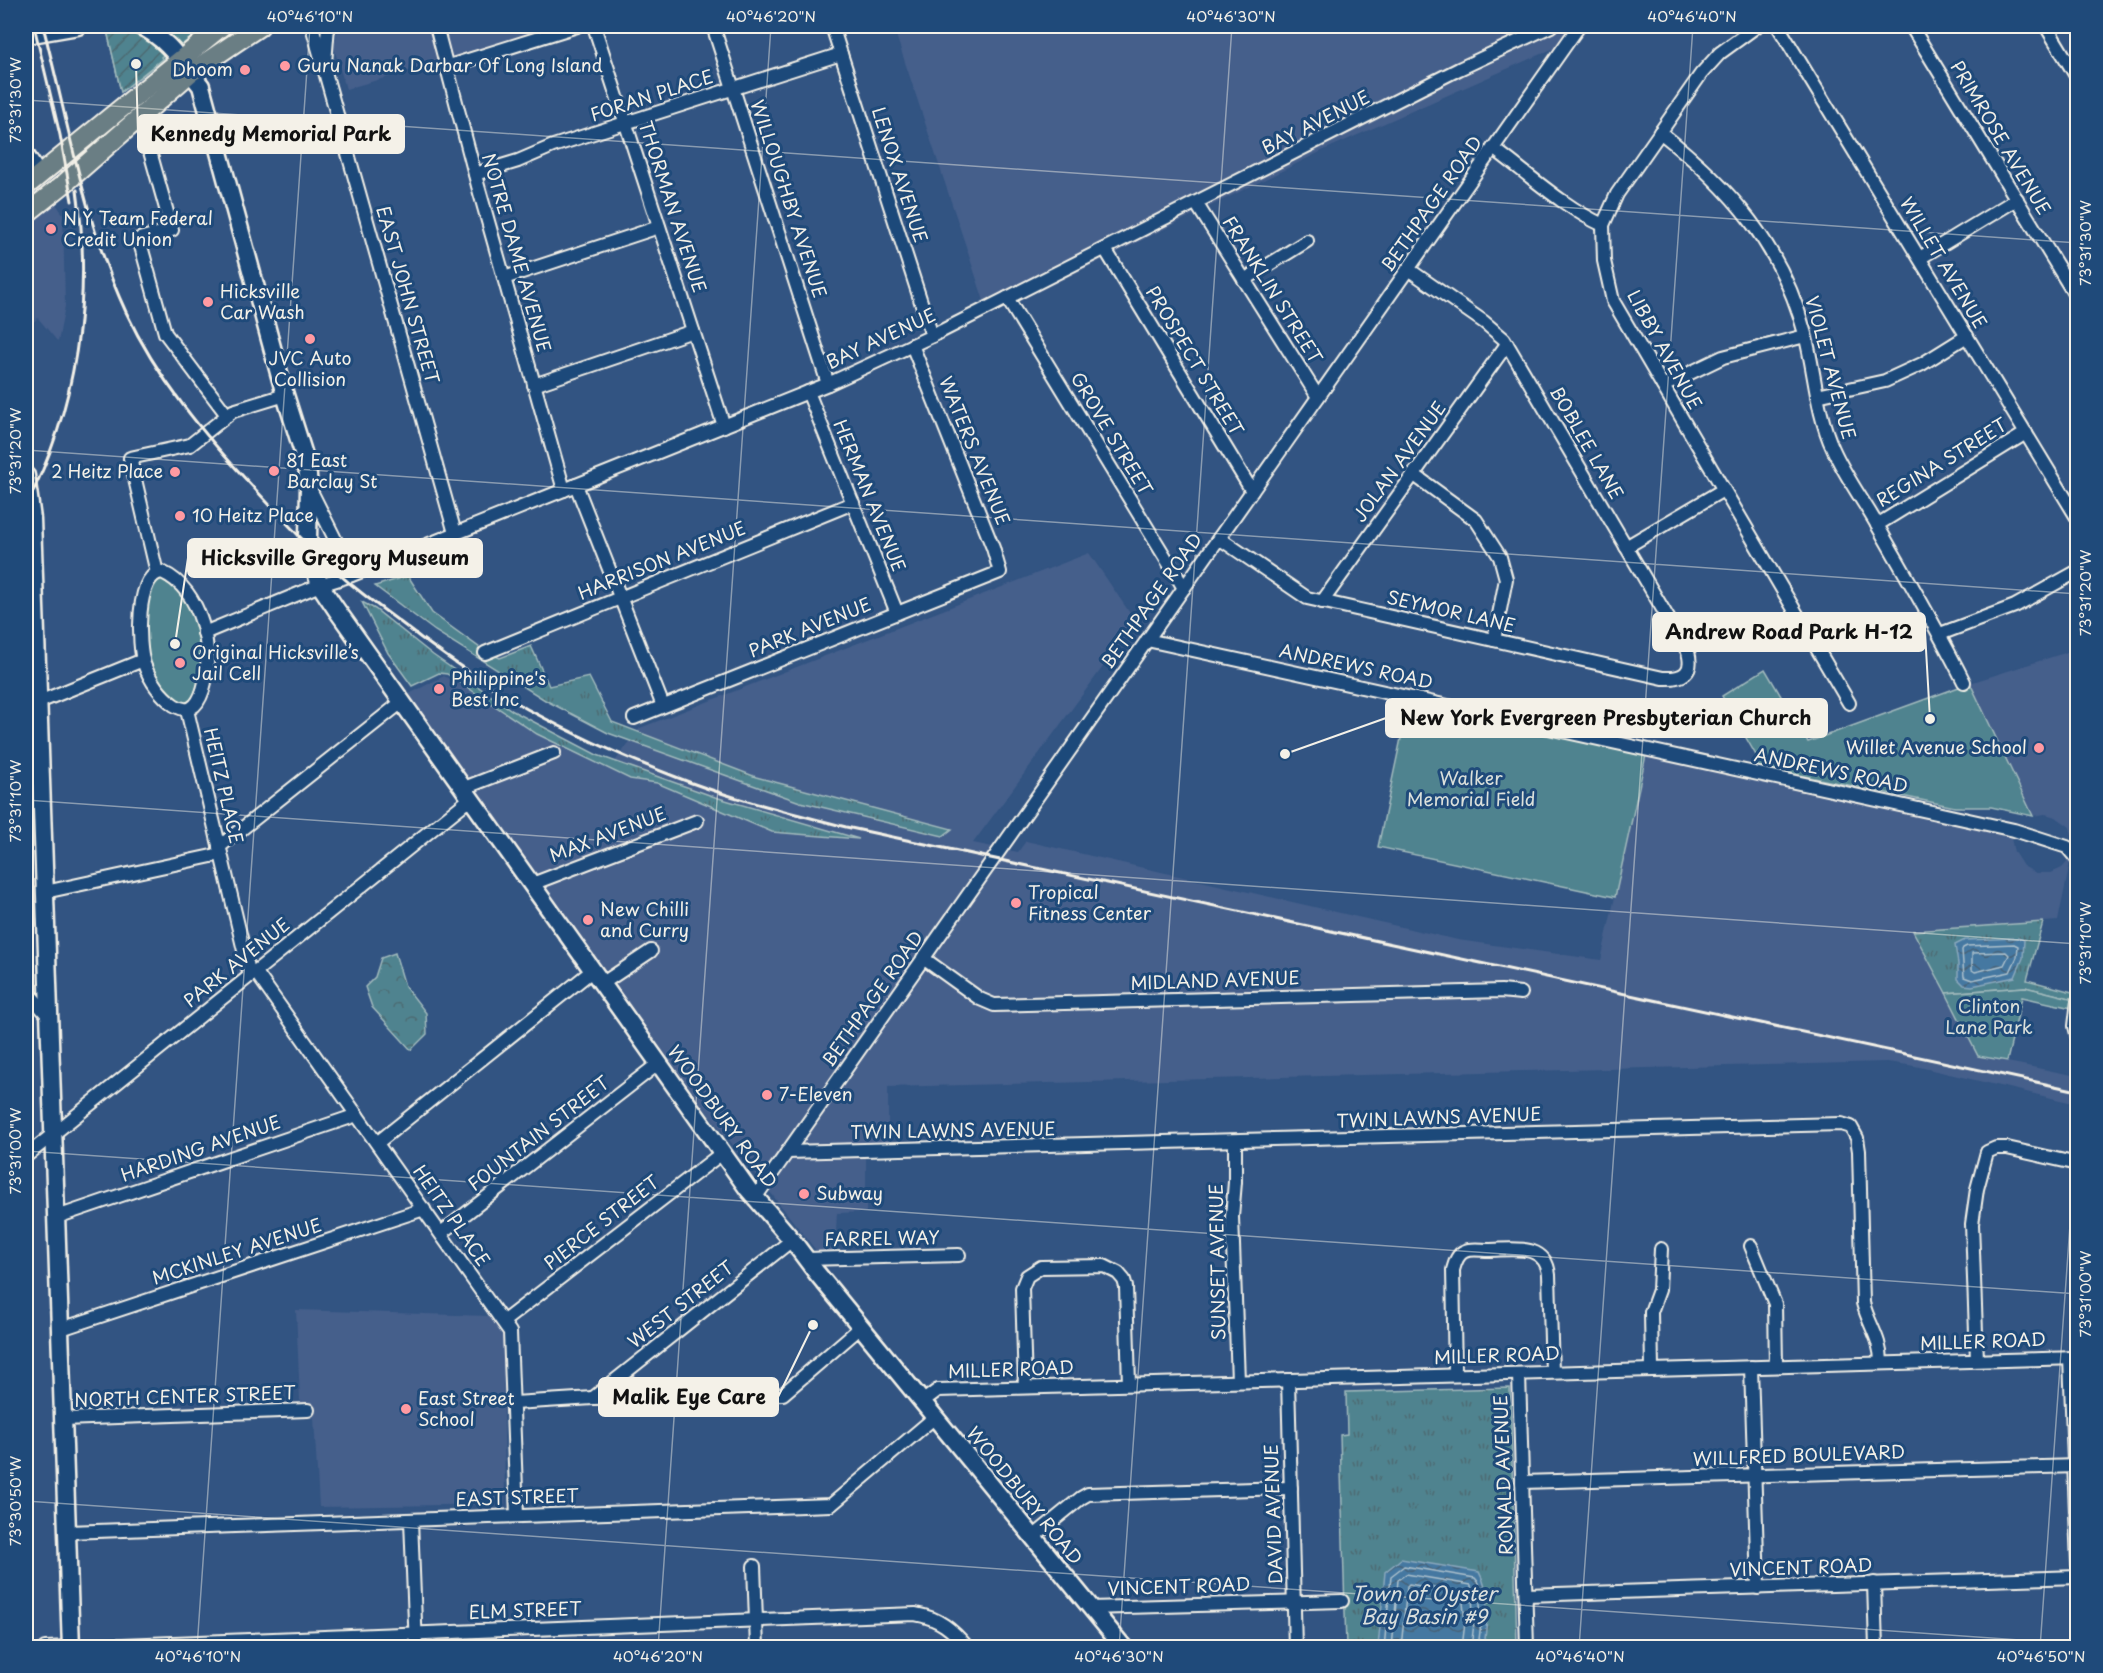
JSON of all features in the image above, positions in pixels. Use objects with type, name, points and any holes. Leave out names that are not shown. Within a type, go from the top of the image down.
[{"type":"main road","points":[[26,35],[78,26]]},
{"type":"main road","name":"WOODBURY ROAD","points":[[140,26],[151,30],[201,86],[285,395],[307,465],[308,539],[320,585],[755,1198],[792,1240],[1123,1647]]},
{"type":"main road","points":[[26,214],[65,183],[140,116],[222,26]]},
{"type":"main road","points":[[32,180],[186,67],[260,26]]},
{"type":"main road","points":[[26,476],[32,519],[71,1647]]},
{"type":"street","name":"EAST JOHN STREET","points":[[312,26],[455,534]]},
{"type":"street","name":"EAST JOHN STREET","points":[[325,67],[328,26]]},
{"type":"street","name":"NOTRE DAME AVENUE","points":[[436,26],[564,490]]},
{"type":"street","points":[[446,67],[577,26]]},
{"type":"street","name":"THORMAN AVENUE","points":[[594,26],[724,426]]},
{"type":"street","name":"WILLOUGHBY AVENUE","points":[[713,26],[828,384]]},
{"type":"street","name":"LENOX AVENUE","points":[[832,26],[932,336]]},
{"type":"street","name":"BAY AVENUE","points":[[204,633],[828,384],[932,336],[1460,69],[1551,26]]},
{"type":"street","name":"BETHPAGE ROAD","points":[[755,1198],[1579,26]]},
{"type":"street","name":"LIBBY AVENUE","points":[[1757,26],[1739,37],[1701,74],[1617,194],[1603,225],[1604,261],[1613,301],[1849,703]]},
{"type":"street","name":"WILLET AVENUE","points":[[1778,26],[2078,519]]},
{"type":"street","name":"PRIMROSE AVENUE","points":[[1911,26],[2078,300]]},
{"type":"street","points":[[2050,26],[2078,79]]},
{"type":"street","name":"FORAN PLACE","points":[[475,174],[841,54]]},
{"type":"street","points":[[140,116],[172,230],[139,239],[165,333],[227,415]]},
{"type":"street","name":"VIOLET AVENUE","points":[[1660,132],[1713,177],[1759,230],[1784,276],[1798,311],[1821,416],[1833,450],[1940,634],[1964,682]]},
{"type":"street","points":[[1493,148],[1573,208],[1603,225]]},
{"type":"street","points":[[26,155],[32,180]]},
{"type":"street","points":[[1920,258],[2016,199]]},
{"type":"street","name":"FRANKLIN STREET","points":[[1196,203],[1318,397]]},
{"type":"street","points":[[504,278],[659,227]]},
{"type":"street","points":[[1244,280],[1307,241]]},
{"type":"street","name":"PROSPECT STREET","points":[[1105,249],[1252,491]]},
{"type":"street","name":"BOBLEE LANE","points":[[1408,269],[1484,322],[1507,344],[1688,652],[1691,662],[1689,670]]},
{"type":"street","name":"GROVE STREET","points":[[1006,298],[1184,588]]},
{"type":"street","points":[[534,384],[693,332]]},
{"type":"street","points":[[1663,386],[1724,357],[1805,336]]},
{"type":"street","points":[[1817,396],[1870,386],[1896,377],[1967,336]]},
{"type":"street","name":"JOLAN AVENUE","points":[[1322,602],[1507,344]]},
{"type":"street","name":"WATERS AVENUE","points":[[912,345],[993,548],[1000,572]]},
{"type":"street","name":"HERMAN AVENUE","points":[[808,392],[897,613]]},
{"type":"street","points":[[158,573],[130,458],[190,445],[227,415],[285,395]]},
{"type":"street","name":"REGINA STREET","points":[[1877,525],[2026,433]]},
{"type":"street","points":[[1413,474],[1476,520],[1500,557],[1506,579],[1494,640]]},
{"type":"street","points":[[576,485],[663,706]]},
{"type":"street","points":[[309,487],[340,549],[350,560],[370,568]]},
{"type":"street","points":[[1626,547],[1723,490]]},
{"type":"street","name":"HARRISON AVENUE","points":[[485,653],[853,503]]},
{"type":"street","name":"SEYMOR LANE","points":[[1219,538],[1306,598],[1663,678],[1681,677],[1689,670]]},
{"type":"street","points":[[1940,634],[2015,606],[2078,571]]},
{"type":"street","name":"PARK AVENUE","points":[[634,718],[1000,572]]},
{"type":"street","name":"HEITZ PLACE","points":[[158,573],[169,575],[182,587],[194,604],[204,633],[207,650],[206,680],[193,708],[180,709],[160,693],[143,660],[140,628],[143,595],[148,583],[158,573]]},
{"type":"street","name":"ANDREWS ROAD","points":[[1147,640],[2014,830],[2067,847],[2078,860]]},
{"type":"street","points":[[39,702],[143,660]]},
{"type":"street","points":[[45,892],[220,851],[403,701]]},
{"type":"street","name":"HEITZ PLACE","points":[[187,710],[252,974],[357,1115],[510,1332],[517,1516]]},
{"type":"street","points":[[26,718],[39,732]]},
{"type":"street","name":"PARK AVENUE","points":[[26,1156],[252,974],[468,793],[554,753]]},
{"type":"street","name":"MAX AVENUE","points":[[532,884],[697,821]]},
{"type":"street","points":[[377,1143],[598,977],[651,951]]},
{"type":"street","name":"MIDLAND AVENUE","points":[[923,958],[980,999],[994,1005],[1502,991],[1521,993]]},
{"type":"street","points":[[26,990],[50,1018]]},
{"type":"street","points":[[2078,1001],[2076,1026],[2078,1038]]},
{"type":"street","name":"FOUNTAIN STREET","points":[[441,1233],[659,1063]]},
{"type":"street","name":"HARDING AVENUE","points":[[57,1217],[357,1115]]},
{"type":"street","name":"TWIN LAWNS AVENUE","points":[[787,1152],[1235,1142],[1841,1124],[1851,1127],[1857,1138],[1863,1303],[1879,1339],[1881,1363]]},
{"type":"street","name":"SUNSET AVENUE","points":[[1235,1142],[1232,1217],[1238,1381]]},
{"type":"street","points":[[1977,1360],[1972,1224],[1974,1204],[1987,1152],[1996,1148],[2007,1148],[2078,1164]]},
{"type":"street","name":"PIERCE STREET","points":[[504,1322],[722,1153]]},
{"type":"street","name":"MCKINLEY AVENUE","points":[[61,1329],[423,1209]]},
{"type":"street","name":"WEST STREET","points":[[593,1398],[792,1240]]},
{"type":"street","points":[[1750,1246],[1775,1304],[1776,1366]]},
{"type":"street","points":[[1455,1375],[1453,1270],[1456,1258],[1465,1251],[1476,1250],[1527,1249],[1539,1254],[1546,1262],[1550,1275],[1552,1372]]},
{"type":"street","points":[[1652,1369],[1651,1312],[1659,1290],[1661,1249]]},
{"type":"street","name":"FARREL WAY","points":[[806,1259],[959,1256]]},
{"type":"street","points":[[1025,1387],[1022,1288],[1027,1276],[1035,1269],[1063,1266],[1104,1266],[1118,1273],[1124,1280],[1127,1306],[1128,1384]]},
{"type":"street","points":[[514,1403],[593,1398],[783,1394],[861,1327]]},
{"type":"street","points":[[2074,1358],[2078,1565]]},
{"type":"street","name":"MILLER ROAD","points":[[922,1402],[938,1390],[2074,1358]]},
{"type":"street","points":[[1751,1367],[1758,1588]]},
{"type":"street","name":"RONALD AVENUE","points":[[1519,1374],[1527,1647]]},
{"type":"street","name":"DAVID AVENUE","points":[[1288,1380],[1295,1647]]},
{"type":"street","name":"NORTH CENTER STREET","points":[[63,1419],[308,1410]]},
{"type":"street","name":"EAST STREET","points":[[68,1532],[831,1505],[935,1417]]},
{"type":"street","name":"WILLFRED BOULEVARD","points":[[1522,1482],[2075,1466]]},
{"type":"street","points":[[1033,1537],[1088,1494],[1291,1488]]},
{"type":"street","points":[[411,1520],[416,1647]]},
{"type":"street","points":[[754,1566],[757,1647]]},
{"type":"street","name":"VINCENT ROAD","points":[[1526,1595],[2078,1577]]},
{"type":"street","points":[[1874,1583],[1876,1647]]},
{"type":"street","name":"VINCENT ROAD","points":[[1090,1608],[1342,1601]]},
{"type":"street","name":"ELM STREET","points":[[45,1647],[915,1614],[940,1621],[954,1631],[968,1647]]},
{"type":"shaded area","points":[[338,26],[566,26],[346,89],[334,48]]},
{"type":"shaded area","points":[[893,26],[1589,26],[1584,35],[1326,149],[989,316]]},
{"type":"shaded area","points":[[56,204],[63,214],[65,306],[58,342],[38,318],[26,328],[26,228]]},
{"type":"shaded area","points":[[1089,553],[1136,622],[973,843],[1018,852],[1026,841],[1458,940],[1601,960],[1646,757],[1938,819],[2011,838],[2014,852],[2023,866],[2036,873],[2051,873],[2062,868],[2071,858],[2058,921],[1914,931],[1978,1056],[2077,1076],[2077,1104],[1915,1066],[1887,1062],[888,1087],[888,1147],[866,1148],[866,1212],[837,1213],[835,1251],[818,1253],[703,1107],[409,694],[444,676],[610,768],[640,728]]},
{"type":"shaded area","name":"Willet Avenue School","points":[[2077,649],[2077,845],[2070,827],[2056,817],[2045,814],[2033,816],[1970,683]]},
{"type":"shaded area","name":"East Street School","points":[[296,1310],[489,1316],[503,1336],[505,1504],[319,1507],[314,1418],[300,1400]]},
{"type":"green space","points":[[106,26],[206,26],[121,92]]},
{"type":"green space","points":[[106,26],[134,28],[152,39],[166,53],[161,57],[162,59],[121,92]]},
{"type":"green space","points":[[158,574],[179,586],[200,624],[205,680],[187,708],[154,681],[142,628],[153,577]]},
{"type":"green space","points":[[408,576],[432,613],[483,650],[500,658],[531,646],[549,686],[589,677],[612,722],[756,777],[952,829],[943,836],[800,802],[608,733],[545,700],[435,631],[375,586]]},
{"type":"green space","points":[[362,602],[375,609],[433,655],[513,711],[597,755],[715,797],[859,839],[772,832],[657,783],[630,779],[537,734],[447,674],[439,673],[412,686],[388,653]]},
{"type":"green space","points":[[1765,669],[1808,742],[1970,683],[2033,816],[1991,807],[1955,807],[1757,766],[1757,757],[1722,696]]},
{"type":"green space","name":"Walker Memorial Field","points":[[1410,696],[1646,755],[1615,897],[1378,847]]},
{"type":"green space","points":[[2043,922],[2027,980],[2076,993],[2074,999],[2025,987],[1946,993],[1913,931]]},
{"type":"green space","points":[[395,953],[405,986],[426,1013],[427,1034],[411,1050],[372,1007],[365,987],[375,977],[381,958]]},
{"type":"green space","name":"Clinton Lane Park","points":[[2025,987],[2074,999],[2072,1008],[2022,997],[2007,1061],[1978,1056],[1946,993]]},
{"type":"green space","points":[[1510,1388],[1517,1647],[1346,1647],[1340,1435],[1347,1434],[1346,1392]]},
{"type":"water","points":[[2018,938],[2024,940],[2023,958],[2015,977],[1972,986],[1964,985],[1958,979],[1955,945],[1965,940]]},
{"type":"water","name":"Town of Oyster Bay Basin #9","points":[[1401,1559],[1479,1572],[1487,1598],[1484,1647],[1378,1647],[1385,1572]]},
{"type":"railway","points":[[34,26],[60,135],[72,201]]},
{"type":"railway","points":[[43,26],[78,171],[111,278],[138,336],[167,383],[217,447],[280,516],[348,582],[460,666],[545,719],[620,754],[697,785],[760,805],[846,827],[2078,1091]]},
{"type":"railway","points":[[173,31],[187,29]]},
{"type":"railway","points":[[26,505],[58,430],[69,391],[76,352],[83,271],[77,190]]},
{"type":"place","name":"Kennedy Memorial Park","points":[[136,64]]},
{"type":"place","name":"Guru Nanak Darbar Of Long Island","points":[[285,66]]},
{"type":"place","name":"Dhoom","points":[[245,70]]},
{"type":"place","name":"N Y Team Federal Credit Union","points":[[51,229]]},
{"type":"place","name":"Hicksville Car Wash","points":[[208,302]]},
{"type":"place","name":"JVC Auto Collision","points":[[310,339]]},
{"type":"place","name":"81 East Barclay St","points":[[274,471]]},
{"type":"place","name":"2 Heitz Place","points":[[175,472]]},
{"type":"place","name":"10 Heitz Place","points":[[180,516]]},
{"type":"place","name":"Hicksville Gregory Museum","points":[[175,644]]},
{"type":"place","name":"Original Hicksville’s Jail Cell","points":[[180,663]]},
{"type":"place","name":"Philippine's Best Inc","points":[[439,689]]},
{"type":"place","name":"Andrew Road Park H-12","points":[[1930,719]]},
{"type":"place","name":"Willet Avenue School","points":[[2039,748]]},
{"type":"place","name":"New York Evergreen Presbyterian Church","points":[[1285,754]]},
{"type":"place","name":"Tropical Fitness Center","points":[[1016,903]]},
{"type":"place","name":"New Chilli and Curry","points":[[588,920]]},
{"type":"place","name":"7-Eleven","points":[[767,1095]]},
{"type":"place","name":"Subway","points":[[804,1194]]},
{"type":"place","name":"Malik Eye Care","points":[[813,1325]]},
{"type":"place","name":"East Street School","points":[[406,1409]]}]
